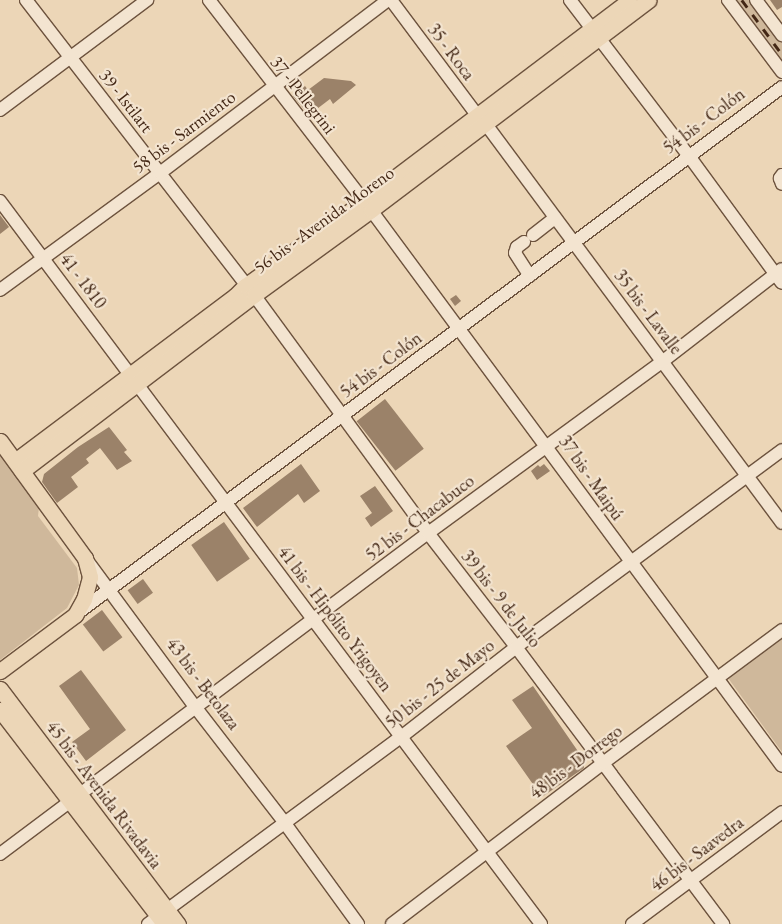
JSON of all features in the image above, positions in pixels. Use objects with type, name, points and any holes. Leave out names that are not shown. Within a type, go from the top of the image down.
[{"type":"main road","name":"56 bis - Avenida Moreno","points":[[596,32],[630,0]]},
{"type":"main road","name":"56 bis - Avenida Moreno","points":[[19,466],[134,379],[235,296],[249,290],[367,205],[596,32],[649,0]]},
{"type":"main road","name":"43 bis - Betolaza","points":[[0,441],[85,558]]},
{"type":"main road","points":[[75,615],[88,588],[90,577],[85,558]]},
{"type":"main road","name":"54 bis - Colón","points":[[0,671],[75,615]]},
{"type":"main road","name":"45 bis - Avenida Rivadavia","points":[[0,689],[159,918],[178,924]]},
{"type":"main road","name":"45 bis - Avenida Rivadavia","points":[[0,710],[74,798]]},
{"type":"street","name":"39 - Istilart","points":[[26,0],[249,290]]},
{"type":"street","points":[[0,110],[147,0]]},
{"type":"street","name":"37 - Pellegrini","points":[[209,0],[367,205]]},
{"type":"street","name":"58 bis - Sarmiento","points":[[0,290],[160,173],[389,0]]},
{"type":"street","name":"35 - Roca","points":[[389,0],[481,119]]},
{"type":"street","points":[[570,0],[780,275]]},
{"type":"street","points":[[728,0],[782,72]]},
{"type":"street","points":[[756,0],[782,35]]},
{"type":"street","name":"54 bis - Colón","points":[[75,615],[782,87]]},
{"type":"street","name":"35 bis - Lavalle","points":[[481,119],[782,523]]},
{"type":"street","name":"41 - 1810","points":[[0,201],[134,379]]},
{"type":"street","name":"37 bis - Maipú","points":[[367,205],[782,766]]},
{"type":"street","points":[[530,276],[515,253],[517,247],[556,218]]},
{"type":"street","name":"52 bis - Chacabuco","points":[[0,854],[546,445],[780,275]]},
{"type":"street","name":"39 bis - 9 de Julio","points":[[249,290],[428,533],[516,647],[723,924]]},
{"type":"street","name":"41 bis - Hipólito Yrigoyen","points":[[134,379],[486,853],[541,924]]},
{"type":"street","name":"50 bis - 25 de Mayo","points":[[159,918],[284,822],[401,737],[516,647],[631,564],[782,450]]},
{"type":"street","name":"43 bis - Betolaza","points":[[85,558],[196,708],[284,822],[358,924]]},
{"type":"street","name":"48 bis - Dorrego","points":[[392,924],[603,763],[782,630]]},
{"type":"street","name":"46 bis - Saavedra","points":[[632,924],[782,812]]},
{"type":"shaded area","points":[[736,0],[752,0],[782,41],[782,62]]},
{"type":"shaded area","points":[[0,451],[39,507],[38,516],[77,568],[79,585],[67,608],[0,660]]},
{"type":"shaded area","points":[[782,638],[782,752],[728,678]]},
{"type":"building","points":[[770,0],[782,0],[782,7],[777,10]]},
{"type":"building","points":[[324,78],[351,81],[356,85],[333,104],[330,99],[309,115],[293,96],[305,86],[308,90]]},
{"type":"building","points":[[0,215],[9,227],[0,234]]},
{"type":"building","points":[[456,295],[461,301],[455,306],[450,299]]},
{"type":"building","points":[[385,399],[424,449],[395,471],[357,421]]},
{"type":"building","points":[[109,427],[127,450],[124,452],[132,461],[117,470],[100,448],[86,459],[89,463],[71,477],[78,487],[57,503],[42,482],[44,474],[78,447]]},
{"type":"building","points":[[301,464],[320,491],[304,503],[298,494],[257,527],[243,508]]},
{"type":"building","points":[[544,464],[550,471],[537,480],[531,471],[538,465],[540,467]]},
{"type":"building","points":[[375,486],[393,511],[371,527],[365,518],[372,513],[360,496]]},
{"type":"building","points":[[224,522],[250,559],[217,582],[191,545]]},
{"type":"building","points":[[143,579],[153,593],[138,604],[128,590]]},
{"type":"building","points":[[102,610],[122,637],[103,652],[83,624]]},
{"type":"building","points":[[81,670],[126,730],[86,761],[72,742],[90,729],[59,686]]},
{"type":"building","points":[[533,686],[584,760],[584,768],[542,797],[506,746],[532,728],[512,700]]},
{"type":"railway","points":[[742,0],[782,54]]}]
